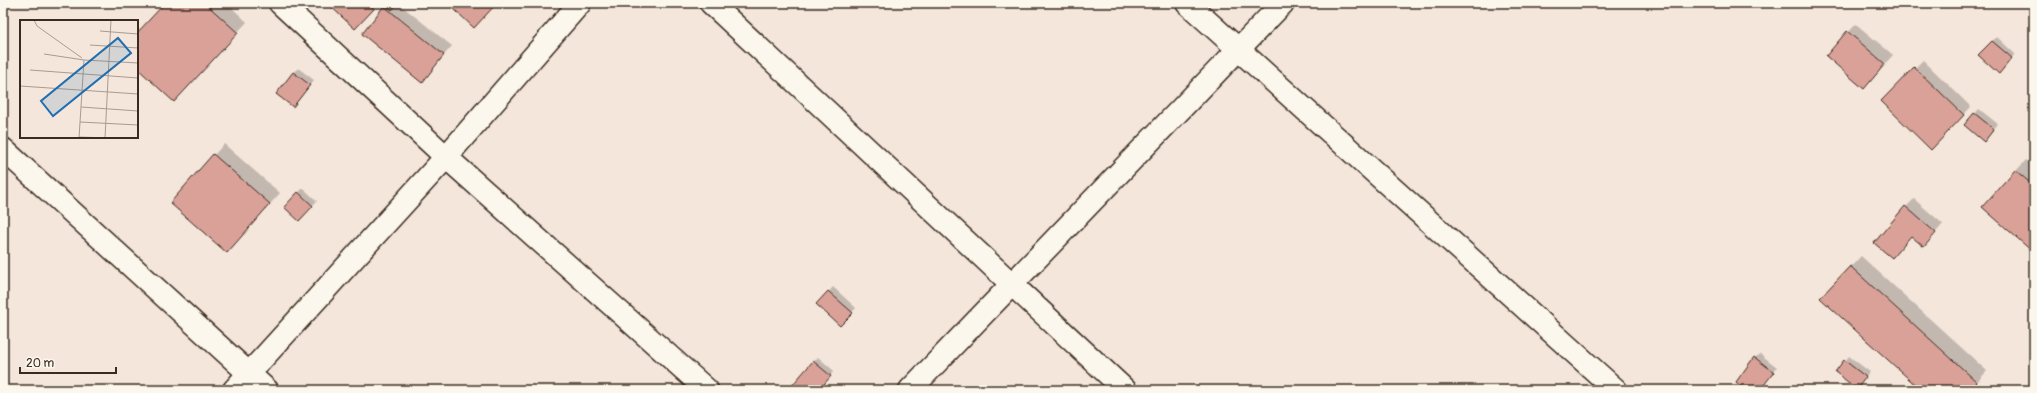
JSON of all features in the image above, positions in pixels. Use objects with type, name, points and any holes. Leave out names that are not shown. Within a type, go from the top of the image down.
[{"type":"street","points":[[280,3],[446,157],[707,390]]},
{"type":"street","points":[[234,390],[446,157],[580,3]]},
{"type":"street","points":[[711,3],[1125,390]]},
{"type":"street","points":[[1187,3],[1616,390]]},
{"type":"street","points":[[910,390],[1283,3]]},
{"type":"street","points":[[3,149],[268,390]]},
{"type":"building","points":[[165,3],[205,3],[238,33],[174,102],[138,69],[138,32]]},
{"type":"building","points":[[327,3],[367,3],[374,9],[355,29]]},
{"type":"building","points":[[383,3],[398,3],[392,10]]},
{"type":"building","points":[[460,3],[497,3],[474,28],[454,9]]},
{"type":"building","points":[[384,6],[444,55],[422,83],[362,34]]},
{"type":"building","points":[[1847,31],[1885,64],[1864,89],[1826,56]]},
{"type":"building","points":[[1992,41],[2012,58],[1999,74],[1978,55]]},
{"type":"building","points":[[1914,67],[1964,115],[1931,150],[1881,101]]},
{"type":"building","points":[[293,72],[310,85],[293,107],[276,94]]},
{"type":"building","points":[[1974,113],[1994,129],[1984,142],[1964,125]]},
{"type":"building","points":[[213,154],[270,204],[227,253],[170,203]]},
{"type":"building","points":[[2015,170],[2034,186],[2034,253],[1982,207]]},
{"type":"building","points":[[298,192],[313,206],[299,221],[284,207]]},
{"type":"building","points":[[1905,206],[1936,233],[1924,247],[1911,236],[1892,258],[1874,243]]},
{"type":"building","points":[[1850,266],[1977,382],[1970,390],[1921,390],[1820,298]]},
{"type":"building","points":[[828,291],[853,313],[840,326],[816,304]]},
{"type":"building","points":[[1754,357],[1774,372],[1760,390],[1746,390],[1736,382]]},
{"type":"building","points":[[1844,360],[1866,377],[1857,389],[1835,372]]},
{"type":"building","points":[[813,361],[831,376],[819,390],[788,390]]}]
